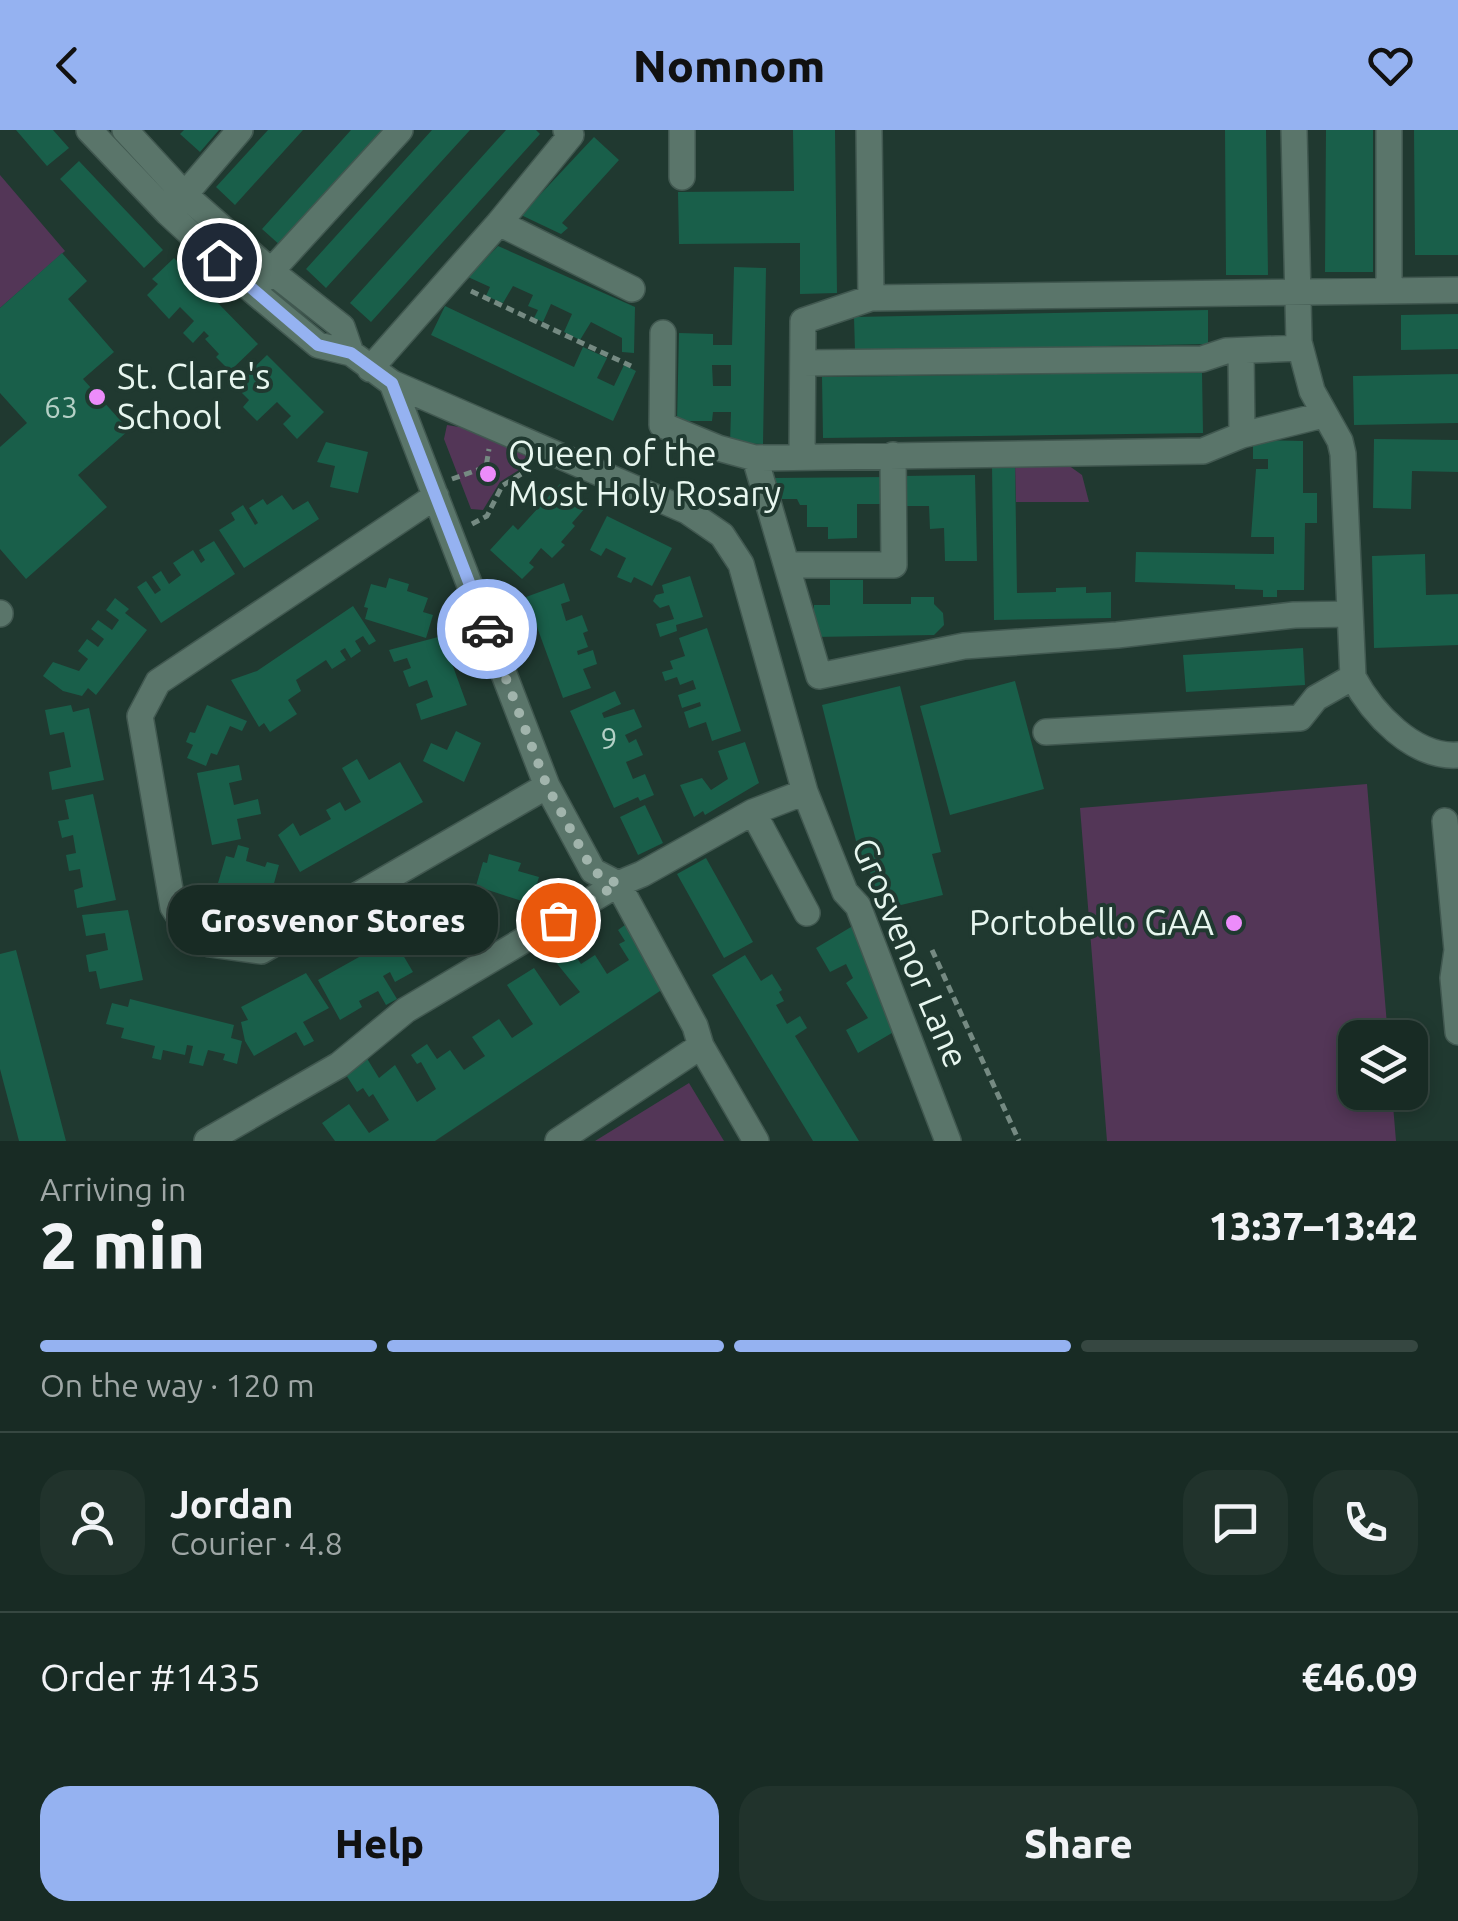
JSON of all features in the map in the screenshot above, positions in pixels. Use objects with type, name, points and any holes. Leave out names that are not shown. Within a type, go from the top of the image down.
[{"type":"street","points":[[89,130],[176,204],[342,327],[371,368],[436,496],[547,786],[593,871],[618,884],[756,1141]]},
{"type":"street","points":[[125,130],[176,204]]},
{"type":"street","points":[[176,204],[240,130]]},
{"type":"street","points":[[252,291],[400,130]]},
{"type":"street","points":[[371,368],[572,135],[566,130]]},
{"type":"street","points":[[682,130],[682,177]]},
{"type":"street","points":[[869,130],[871,298]]},
{"type":"street","points":[[1294,130],[1300,348],[1312,391],[1340,441],[1343,454],[1352,677],[1366,702],[1404,738],[1446,756],[1458,755]]},
{"type":"street","points":[[1388,130],[1389,291]]},
{"type":"street","name":"Grosvenor Lane","points":[[176,204],[252,291],[318,345],[688,511],[722,535],[741,564],[801,779],[845,892],[858,906],[948,1141]]},
{"type":"street","points":[[499,223],[632,289]]},
{"type":"street","points":[[802,456],[803,322],[871,298],[1458,290]]},
{"type":"street","points":[[663,333],[662,425],[755,458],[1203,451],[1242,435],[1323,416]]},
{"type":"street","points":[[803,363],[1202,359],[1226,351],[1300,348]]},
{"type":"street","points":[[1240,350],[1242,435]]},
{"type":"street","points":[[787,565],[894,565],[893,455]]},
{"type":"street","points":[[755,458],[819,676],[964,646],[1118,635],[1294,615],[1350,614]]},
{"type":"street","points":[[436,496],[158,682],[140,716],[174,906],[191,935],[210,944],[261,951],[547,786]]},
{"type":"street","points":[[1046,732],[1300,718],[1316,698],[1352,677]]},
{"type":"street","points":[[207,1141],[339,1065],[406,1010],[618,884],[752,812],[801,779]]},
{"type":"street","points":[[752,812],[807,913]]},
{"type":"street","points":[[1446,821],[1456,932],[1453,978],[1458,1032]]},
{"type":"street","points":[[558,1141],[702,1046]]},
{"type":"path","points":[[458,284],[631,366]]},
{"type":"path","points":[[436,496],[452,478],[486,467],[492,436]]},
{"type":"path","points":[[451,535],[487,516],[502,486],[530,468],[543,448]]},
{"type":"path","points":[[932,950],[1018,1141]]},
{"type":"shaded area","points":[[0,175],[65,251],[0,308]]},
{"type":"shaded area","points":[[447,425],[471,429],[526,456],[525,466],[500,482],[483,510],[471,509],[444,439]]},
{"type":"shaded area","points":[[1015,464],[1068,465],[1082,475],[1089,502],[1016,502]]},
{"type":"shaded area","name":"Portobello GAA","points":[[1367,784],[1387,1020],[1338,1020],[1338,1110],[1393,1110],[1396,1141],[1107,1141],[1080,808]]},
{"type":"shaded area","points":[[689,1083],[724,1141],[595,1141]]},
{"type":"building","points":[[16,130],[53,130],[69,148],[47,166]]},
{"type":"building","points":[[184,130],[219,130],[200,152],[180,134]]},
{"type":"building","points":[[268,130],[303,130],[235,205],[216,187]]},
{"type":"building","points":[[351,130],[386,130],[281,246],[262,229]]},
{"type":"building","points":[[432,130],[470,130],[326,288],[306,269]]},
{"type":"building","points":[[506,130],[536,130],[540,134],[371,322],[350,303]]},
{"type":"building","points":[[793,130],[835,130],[837,293],[800,294],[800,243],[679,244],[678,192],[794,191]]},
{"type":"building","points":[[1225,130],[1266,130],[1268,275],[1226,275]]},
{"type":"building","points":[[1326,130],[1373,130],[1373,272],[1325,272]]},
{"type":"building","points":[[1414,130],[1458,130],[1458,255],[1415,255]]},
{"type":"building","points":[[594,137],[619,160],[562,223],[568,228],[561,234],[521,215]]},
{"type":"building","points":[[79,161],[163,250],[144,268],[60,179]]},
{"type":"building","points":[[498,246],[635,307],[634,353],[622,352],[622,338],[591,322],[580,340],[564,332],[572,314],[551,304],[543,322],[534,318],[538,310],[528,306],[533,295],[513,286],[503,303],[486,296],[490,287],[468,277]]},
{"type":"building","points":[[62,253],[87,281],[68,299],[114,352],[83,379],[129,430],[78,475],[107,507],[26,579],[0,549],[0,447],[27,423],[0,393],[0,308]]},
{"type":"building","points":[[174,258],[258,344],[230,371],[216,357],[219,354],[205,339],[209,336],[204,331],[193,343],[183,333],[194,321],[180,307],[169,319],[147,295],[158,284],[152,279]]},
{"type":"building","points":[[734,267],[766,268],[763,444],[730,443],[731,412],[713,412],[712,421],[677,421],[679,333],[713,334],[713,345],[732,345]],"holes":[[[712,365],[731,365],[731,386],[713,386]]]},
{"type":"building","points":[[445,306],[574,367],[583,347],[607,358],[597,378],[614,386],[624,365],[636,371],[613,421],[431,335]]},
{"type":"building","points":[[1208,310],[1208,344],[855,351],[854,317]]},
{"type":"building","points":[[1458,314],[1458,349],[1401,350],[1401,315]]},
{"type":"building","points":[[267,355],[324,412],[297,439],[283,424],[291,416],[277,402],[257,421],[243,407],[249,400],[235,386]]},
{"type":"building","points":[[1202,372],[1203,433],[823,438],[822,377]]},
{"type":"building","points":[[1458,374],[1458,423],[1354,425],[1353,376]]},
{"type":"building","points":[[1374,439],[1458,440],[1458,472],[1412,471],[1411,509],[1373,508]]},
{"type":"building","points":[[1253,440],[1303,441],[1303,493],[1317,493],[1317,523],[1305,523],[1304,590],[1277,590],[1277,597],[1263,597],[1263,590],[1235,589],[1235,585],[1135,582],[1136,552],[1274,554],[1274,537],[1251,537],[1256,469],[1268,469],[1268,459],[1253,459]]},
{"type":"building","points":[[326,442],[368,452],[358,493],[330,487],[335,466],[317,462]]},
{"type":"building","points":[[1015,464],[1017,593],[1086,587],[1086,593],[1111,592],[1111,618],[994,620],[992,465]]},
{"type":"building","points":[[975,475],[977,561],[945,561],[944,528],[930,529],[929,506],[902,506],[901,476]]},
{"type":"building","points":[[884,477],[884,504],[857,504],[857,538],[828,539],[828,527],[807,527],[807,505],[800,505],[797,499],[781,499],[773,478]]},
{"type":"building","points":[[560,484],[586,507],[561,542],[565,545],[552,558],[541,548],[529,563],[534,567],[522,579],[490,550],[513,525],[518,530]]},
{"type":"building","points":[[282,495],[293,510],[308,501],[319,519],[244,568],[219,530],[235,520],[231,513],[243,505],[255,525],[258,523],[249,508],[263,499],[267,505]]},
{"type":"building","points":[[607,516],[672,548],[652,586],[634,577],[631,583],[617,577],[626,558],[606,548],[601,556],[590,550]]},
{"type":"building","points":[[214,541],[235,574],[161,623],[137,587],[146,581],[155,594],[161,590],[152,577],[161,571],[169,584],[181,575],[173,563],[193,550],[201,563],[205,560],[199,550]]},
{"type":"building","points":[[1425,554],[1426,595],[1458,594],[1458,645],[1374,648],[1372,556]]},
{"type":"building","points":[[690,576],[703,617],[676,625],[677,631],[660,637],[656,624],[674,619],[669,605],[660,608],[653,601],[656,595],[664,593],[662,585]]},
{"type":"building","points":[[389,578],[409,584],[407,591],[428,598],[423,612],[433,615],[426,638],[365,619],[368,608],[364,607],[371,584],[386,588]]},
{"type":"building","points":[[830,580],[863,580],[863,604],[911,604],[911,597],[934,597],[934,604],[943,613],[944,625],[934,635],[814,637],[814,605],[830,605]]},
{"type":"building","points":[[564,583],[570,601],[561,604],[566,621],[582,615],[588,631],[583,633],[588,647],[577,651],[578,655],[593,650],[597,664],[583,669],[591,688],[563,698],[526,597]]},
{"type":"building","points":[[115,598],[129,609],[125,613],[147,630],[96,695],[88,688],[82,696],[63,691],[43,676],[53,662],[79,671],[88,659],[78,651],[87,639],[98,647],[104,639],[91,629],[98,620],[112,630],[119,620],[106,610]]},
{"type":"building","points":[[353,606],[376,641],[369,645],[363,636],[355,641],[361,651],[351,658],[345,648],[340,651],[346,660],[332,669],[326,660],[296,680],[301,691],[288,700],[297,714],[270,732],[264,723],[259,727],[231,680],[257,671]]},
{"type":"building","points":[[707,628],[741,731],[712,741],[706,722],[689,728],[684,712],[701,706],[700,702],[682,708],[678,695],[696,689],[693,680],[680,685],[677,677],[665,681],[662,672],[673,669],[670,661],[685,656],[679,638]]},
{"type":"building","points":[[442,636],[467,705],[421,720],[416,704],[433,697],[427,680],[409,687],[403,671],[411,668],[407,658],[394,662],[389,650]]},
{"type":"building","points":[[1303,648],[1305,685],[1186,692],[1183,655]]},
{"type":"building","points":[[1015,681],[1044,789],[950,815],[920,706]]},
{"type":"building","points":[[900,686],[941,852],[932,854],[943,895],[880,910],[869,868],[863,869],[822,705]]},
{"type":"building","points":[[615,691],[621,704],[602,713],[604,718],[634,709],[642,727],[625,735],[629,743],[636,739],[643,755],[626,762],[633,779],[645,774],[654,795],[640,801],[638,797],[614,808],[570,711]]},
{"type":"building","points":[[71,705],[73,712],[89,708],[104,780],[52,790],[49,772],[71,767],[64,732],[50,735],[45,710]]},
{"type":"building","points":[[207,705],[247,721],[242,731],[230,726],[217,755],[211,753],[206,766],[187,758],[193,745],[186,742],[190,732],[195,733]]},
{"type":"building","points":[[456,731],[481,743],[464,782],[423,761],[431,743],[447,750]]},
{"type":"building","points":[[745,742],[759,783],[705,815],[703,811],[694,817],[680,785],[702,778],[711,790],[728,779],[718,751]]},
{"type":"building","points":[[357,759],[369,780],[400,762],[423,802],[300,872],[278,835],[293,823],[300,836],[331,819],[326,810],[340,802],[345,811],[361,802],[342,768]]},
{"type":"building","points":[[239,765],[242,780],[229,783],[234,805],[258,799],[261,814],[237,819],[241,839],[212,845],[197,773]]},
{"type":"building","points":[[93,794],[116,900],[77,908],[74,890],[83,887],[80,869],[69,871],[66,855],[76,853],[73,835],[62,838],[58,821],[69,819],[65,800]]},
{"type":"building","points":[[645,805],[663,843],[638,855],[620,817]]},
{"type":"building","points":[[238,845],[249,848],[246,861],[265,867],[267,862],[279,865],[273,887],[262,885],[259,895],[218,883],[226,856],[234,858]]},
{"type":"building","points":[[489,854],[521,863],[518,871],[539,877],[531,904],[476,886]]},
{"type":"building","points":[[706,858],[753,942],[724,958],[677,874]]},
{"type":"building","points":[[462,883],[483,918],[478,921],[480,926],[468,933],[465,928],[460,931],[463,937],[453,943],[446,930],[414,947],[399,920]]},
{"type":"building","points":[[128,910],[143,980],[100,989],[96,971],[89,972],[86,955],[108,950],[105,933],[86,936],[82,915]]},
{"type":"building","points":[[856,924],[897,1030],[858,1053],[846,1030],[868,1018],[846,983],[853,978],[846,964],[830,972],[816,948]]},
{"type":"building","points":[[625,925],[666,987],[435,1141],[335,1141],[322,1123],[349,1104],[369,1133],[389,1120],[373,1094],[369,1097],[363,1088],[357,1092],[341,1067],[363,1052],[379,1078],[395,1065],[417,1102],[436,1089],[421,1062],[417,1064],[411,1055],[427,1044],[437,1059],[450,1050],[464,1070],[485,1056],[472,1037],[499,1019],[512,1038],[533,1024],[507,985],[534,968],[560,1006],[580,992],[554,960],[571,949],[581,964],[595,955],[607,974],[629,960],[619,944],[625,941],[618,930]]},
{"type":"building","points":[[393,938],[413,972],[395,982],[390,972],[383,976],[397,999],[386,1005],[378,991],[359,1001],[362,1007],[340,1020],[318,980]]},
{"type":"building","points":[[16,950],[66,1141],[19,1141],[0,1069],[0,954]]},
{"type":"building","points":[[745,955],[761,981],[772,974],[782,990],[779,992],[784,1001],[776,1005],[787,1024],[800,1016],[807,1028],[795,1036],[859,1141],[813,1141],[712,975]]},
{"type":"building","points":[[306,973],[329,1008],[303,1022],[314,1041],[304,1046],[296,1032],[254,1056],[245,1041],[241,1022],[248,1020],[241,1007]]},
{"type":"building","points":[[130,999],[234,1025],[231,1038],[242,1041],[237,1064],[223,1060],[225,1054],[208,1050],[203,1066],[189,1063],[193,1046],[187,1045],[185,1055],[163,1050],[161,1060],[152,1058],[155,1046],[121,1038],[124,1028],[106,1024],[112,1003],[128,1007]]},
{"type":"way so far","points":[[487,629],[547,786],[593,871],[618,884],[558,920]]},
{"type":"place","name":"St. Clare's School","points":[[97,397]]},
{"type":"place","name":"Queen of the Most Holy Rosary","points":[[488,474]]},
{"type":"place","name":"Grosvenor Stores","points":[[558,920]]},
{"type":"place","name":"Portobello GAA","points":[[1234,923]]},
{"type":"route","points":[[219,260],[318,345],[351,353],[392,383],[487,629]]}]
